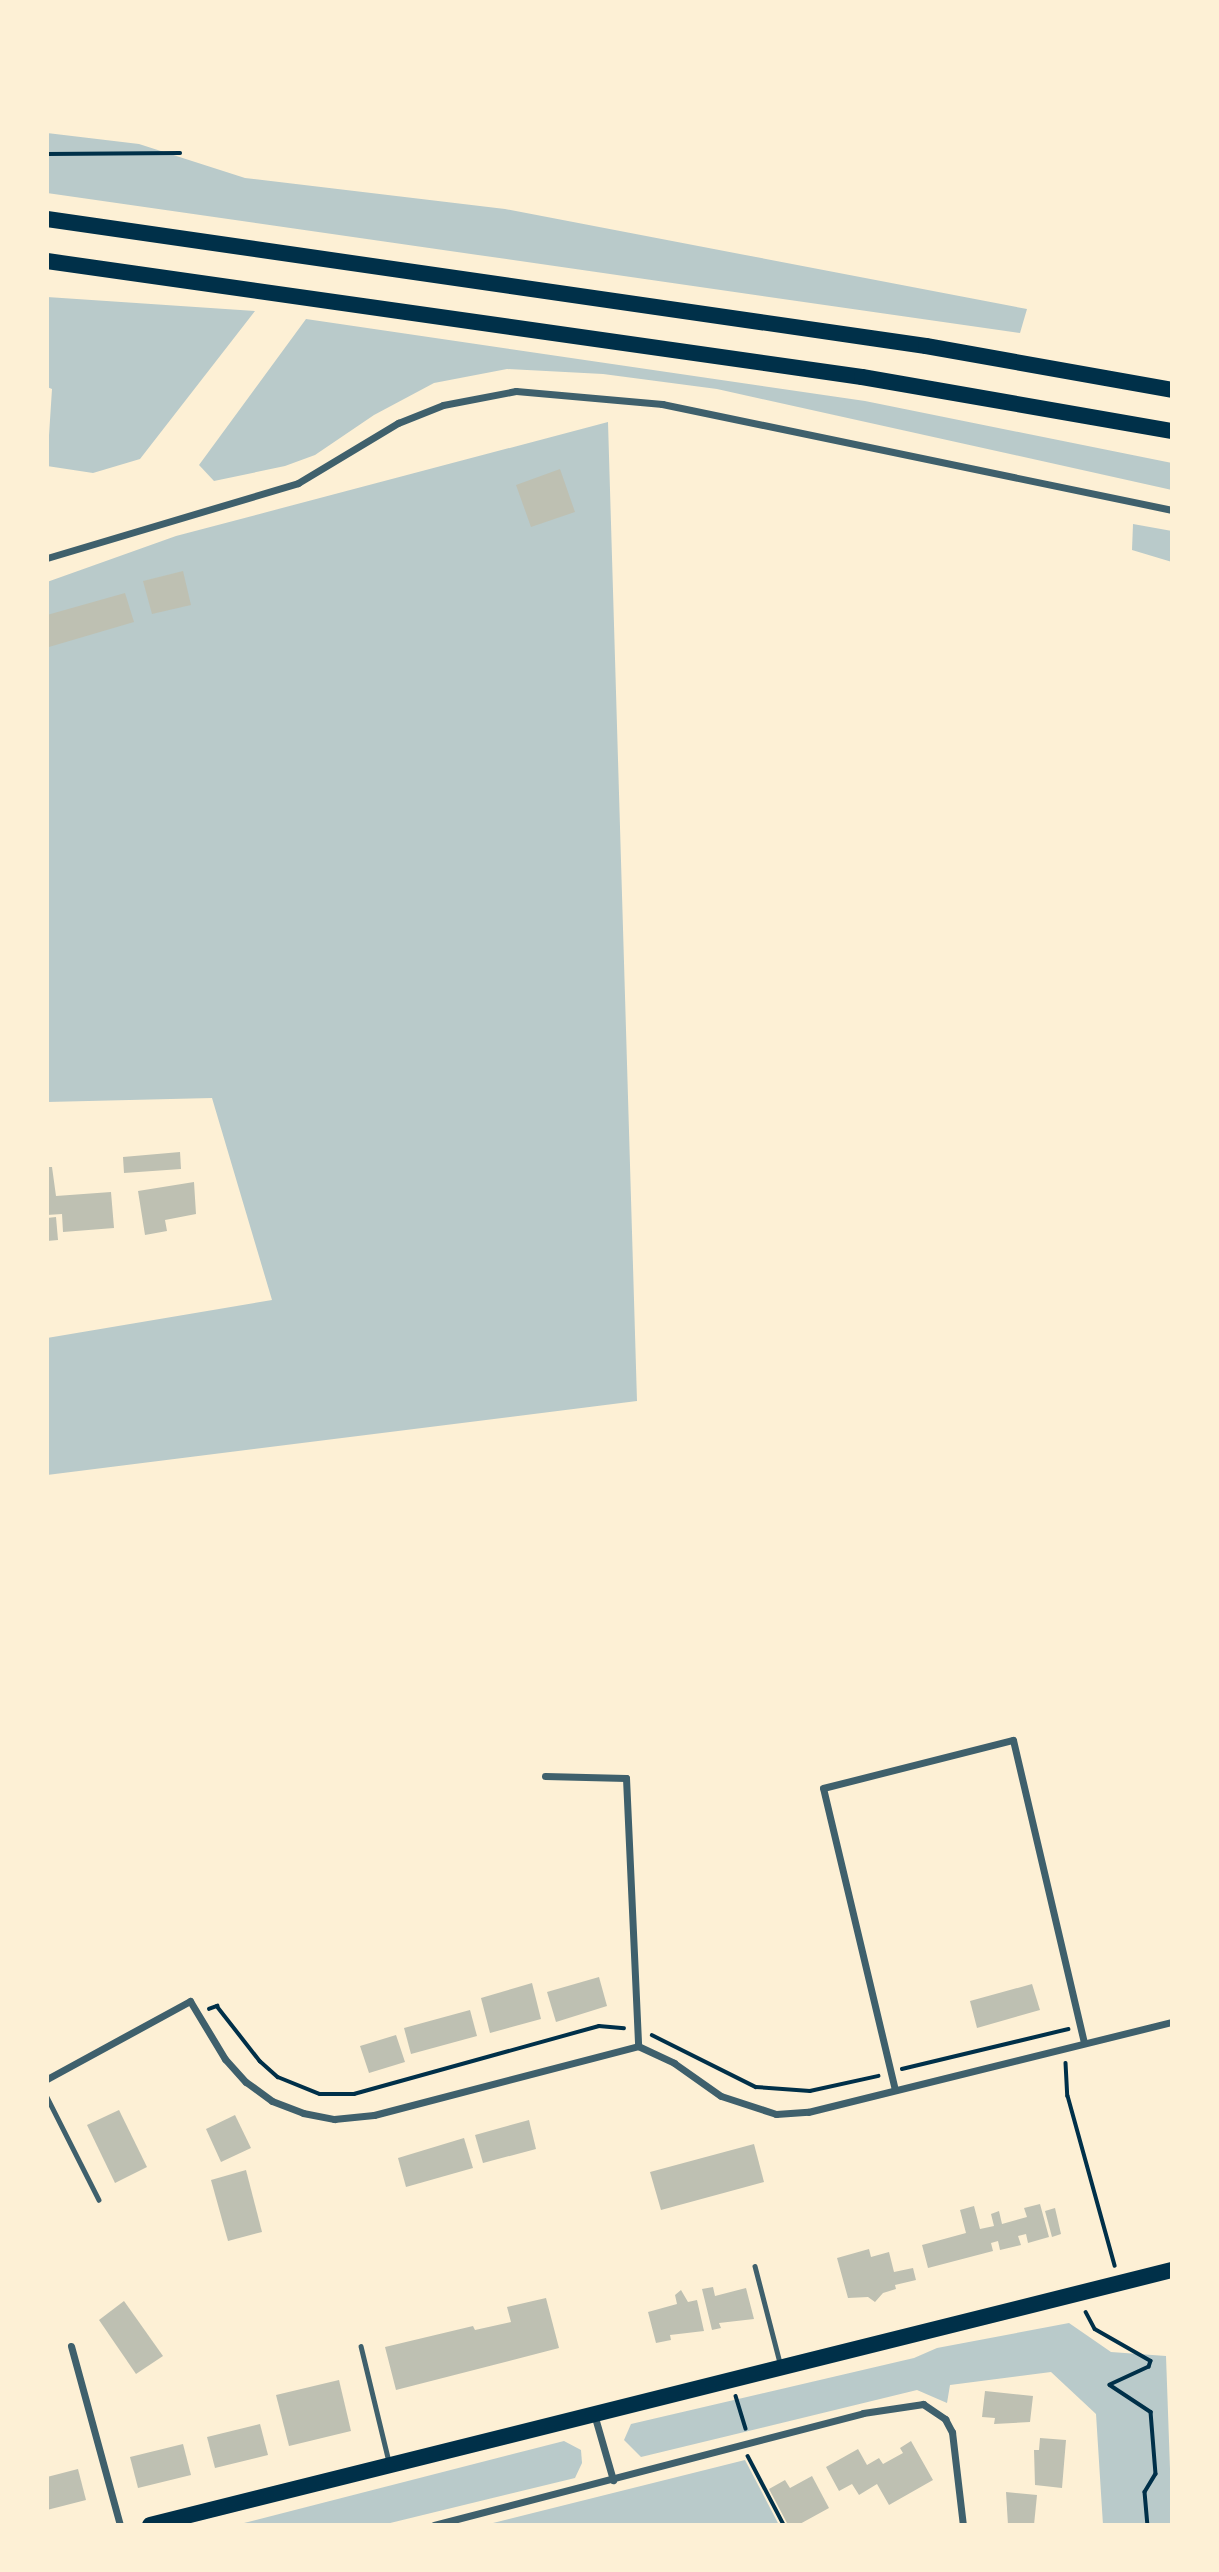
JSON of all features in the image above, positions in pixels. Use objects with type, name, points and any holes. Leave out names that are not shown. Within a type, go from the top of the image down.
[{"type":"main road","points":[[47,219],[774,323],[1172,390]]},
{"type":"main road","points":[[47,261],[823,371],[1172,431]]},
{"type":"main road","points":[[150,2525],[780,2364],[1172,2270]]},
{"type":"street","points":[[47,558],[298,483],[398,423],[443,405],[516,391],[662,404],[1172,510]]},
{"type":"street","points":[[895,2090],[823,1788],[837,1784],[1013,1740],[1084,2042]]},
{"type":"street","points":[[545,1776],[626,1778],[639,2046]]},
{"type":"street","points":[[47,2079],[190,2001],[225,2059],[246,2082],[272,2101],[334,2119],[374,2115],[639,2046],[674,2063],[721,2096],[776,2114],[808,2112],[1172,2022]]},
{"type":"street","points":[[71,2346],[120,2525]]},
{"type":"street","points":[[434,2525],[863,2413],[923,2404],[936,2411],[952,2432],[963,2525]]},
{"type":"street","points":[[594,2411],[613,2480]]},
{"type":"lane","points":[[47,2097],[99,2200]]},
{"type":"lane","points":[[755,2266],[780,2364]]},
{"type":"lane","points":[[361,2346],[389,2463]]},
{"type":"path","points":[[47,154],[180,153]]},
{"type":"path","points":[[1065,2047],[1068,2096],[1120,2283]]},
{"type":"path","points":[[1086,2291],[1087,2321],[1151,2361],[1149,2367],[1110,2385],[1151,2412],[1156,2473],[1145,2492],[1148,2525]]},
{"type":"shaded area","points":[[47,133],[139,144],[245,178],[505,209],[1027,309],[1020,333],[47,193]]},
{"type":"shaded area","points":[[47,297],[255,311],[140,459],[93,473],[47,466],[52,389],[47,387]]},
{"type":"shaded area","points":[[306,319],[865,401],[1172,463],[1172,490],[717,389],[603,374],[507,369],[434,383],[374,415],[315,455],[285,466],[214,481],[199,465]]},
{"type":"shaded area","points":[[608,422],[637,1401],[47,1475],[47,1338],[272,1300],[212,1098],[47,1102],[47,582],[176,536]]},
{"type":"shaded area","points":[[1133,524],[1172,531],[1172,562],[1132,550]]},
{"type":"shaded area","points":[[1069,2323],[1111,2352],[1166,2356],[1172,2525],[1103,2525],[1096,2414],[1051,2372],[950,2385],[947,2403],[917,2390],[641,2457],[624,2440],[631,2424],[914,2358],[937,2348]]},
{"type":"shaded area","points":[[564,2441],[581,2450],[582,2463],[575,2478],[382,2525],[236,2525]]},
{"type":"shaded area","points":[[745,2460],[779,2525],[485,2525]]},
{"type":"building","points":[[560,469],[575,512],[531,527],[516,485]]},
{"type":"building","points":[[183,571],[191,605],[152,614],[143,581]]},
{"type":"building","points":[[125,593],[134,622],[49,647],[47,615]]},
{"type":"building","points":[[180,1152],[181,1169],[124,1173],[123,1157]]},
{"type":"building","points":[[47,1167],[52,1167],[56,1196],[111,1192],[114,1228],[63,1232],[62,1214],[47,1215]]},
{"type":"building","points":[[194,1182],[196,1214],[165,1220],[167,1231],[145,1235],[138,1191]]},
{"type":"building","points":[[56,1217],[58,1240],[47,1241],[47,1218]]},
{"type":"building","points":[[599,1977],[607,2006],[556,2022],[547,1992]]},
{"type":"building","points":[[532,1983],[541,2019],[490,2033],[481,1998]]},
{"type":"building","points":[[1032,1984],[1040,2010],[977,2028],[970,2001]]},
{"type":"building","points":[[470,2010],[477,2036],[411,2054],[404,2028]]},
{"type":"building","points":[[396,2035],[405,2062],[369,2073],[360,2046]]},
{"type":"building","points":[[119,2110],[147,2167],[115,2183],[87,2125]]},
{"type":"building","points":[[235,2115],[251,2148],[221,2162],[206,2129]]},
{"type":"building","points":[[529,2120],[536,2149],[483,2163],[475,2135]]},
{"type":"building","points":[[464,2138],[473,2168],[406,2187],[398,2158]]},
{"type":"building","points":[[754,2144],[764,2182],[661,2210],[650,2172]]},
{"type":"building","points":[[246,2170],[262,2232],[228,2241],[211,2180]]},
{"type":"building","points":[[1040,2204],[1049,2237],[1028,2243],[1026,2234],[1018,2236],[1021,2245],[1000,2250],[998,2241],[991,2243],[993,2251],[928,2268],[922,2245],[966,2233],[960,2210],[974,2206],[980,2229],[994,2226],[991,2214],[999,2211],[1002,2224],[1027,2217],[1024,2208]]},
{"type":"building","points":[[1055,2208],[1061,2234],[1052,2237],[1045,2211]]},
{"type":"building","points":[[869,2249],[871,2257],[889,2252],[894,2272],[913,2268],[916,2280],[895,2285],[896,2289],[883,2293],[875,2302],[868,2297],[848,2298],[837,2258]]},
{"type":"building","points":[[713,2287],[715,2296],[746,2288],[754,2319],[719,2323],[721,2328],[712,2330],[702,2289]]},
{"type":"building","points":[[681,2290],[688,2302],[697,2300],[704,2331],[670,2335],[671,2340],[656,2343],[648,2312],[677,2304],[675,2295]]},
{"type":"building","points":[[546,2298],[559,2348],[396,2390],[385,2347],[473,2326],[475,2330],[511,2322],[507,2307]]},
{"type":"building","points":[[124,2301],[163,2356],[136,2374],[99,2320]]},
{"type":"building","points":[[339,2380],[351,2431],[289,2446],[276,2395]]},
{"type":"building","points":[[985,2391],[1033,2396],[1030,2422],[994,2424],[995,2418],[982,2417]]},
{"type":"building","points":[[260,2424],[268,2455],[215,2468],[207,2437]]},
{"type":"building","points":[[1040,2438],[1066,2440],[1062,2488],[1035,2485],[1034,2450],[1039,2450]]},
{"type":"building","points":[[911,2441],[933,2480],[889,2505],[877,2484],[859,2495],[852,2484],[839,2491],[826,2467],[858,2449],[867,2465],[879,2458],[883,2464],[903,2453],[900,2448]]},
{"type":"building","points":[[183,2444],[191,2475],[138,2488],[130,2457]]},
{"type":"building","points":[[78,2469],[86,2500],[47,2510],[47,2477]]},
{"type":"building","points":[[812,2476],[829,2508],[798,2525],[788,2525],[769,2489],[785,2480],[790,2488]]},
{"type":"building","points":[[1006,2492],[1037,2495],[1034,2525],[1008,2525]]}]
